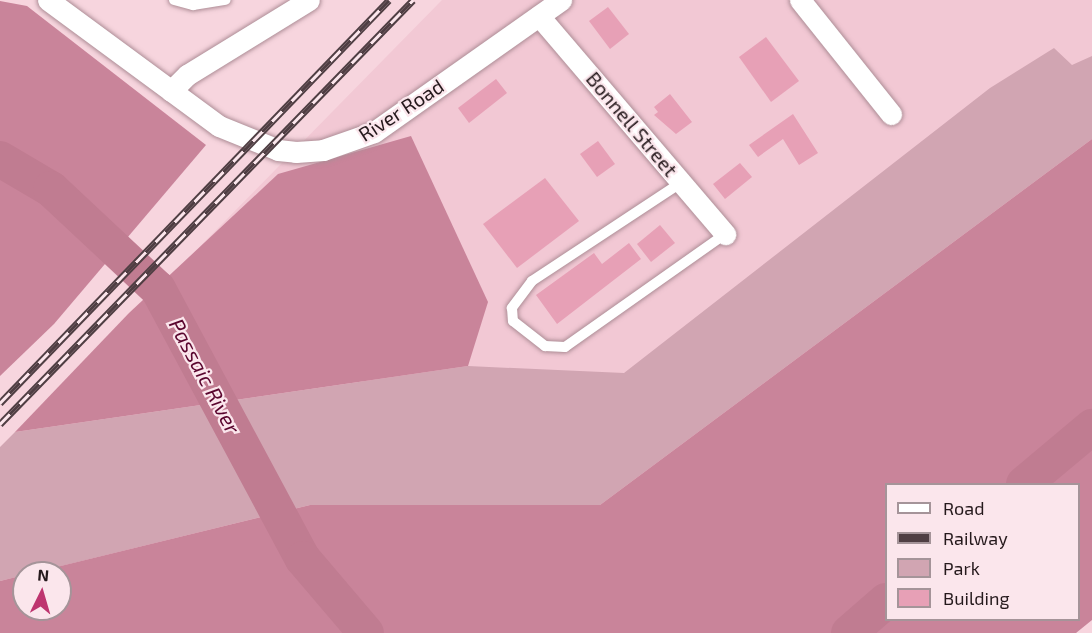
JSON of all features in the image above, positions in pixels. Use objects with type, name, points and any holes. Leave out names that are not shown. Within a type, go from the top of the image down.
[{"type":"street","name":"River Road","points":[[48,0],[219,126],[278,150],[323,150],[374,132],[561,0]]},
{"type":"street","points":[[171,91],[187,75],[309,0]]},
{"type":"street","points":[[800,0],[891,114]]},
{"type":"street","name":"Bonnell Street","points":[[539,16],[725,234]]},
{"type":"lane","points":[[174,0],[193,5],[226,0]]},
{"type":"lane","points":[[682,183],[532,281],[512,308],[513,321],[545,346],[565,347],[725,234]]},
{"type":"shaded area","points":[[442,0],[1092,0],[1092,139],[600,505],[167,280]]},
{"type":"shaded area","points":[[0,1],[27,6],[206,145],[54,324],[0,376]]},
{"type":"shaded area","points":[[411,136],[488,302],[468,366],[15,432],[129,313],[278,174]]},
{"type":"shaded area","points":[[1092,139],[1092,620],[1076,633],[0,633],[0,581],[12,578],[12,621],[72,621],[72,563],[310,505],[600,505]]},
{"type":"green space","points":[[1054,48],[1072,65],[1092,56],[1092,139],[600,505],[310,505],[72,563],[72,561],[12,561],[12,578],[0,581],[0,447],[15,432],[468,366],[624,373],[990,88]]},
{"type":"building","points":[[608,7],[629,34],[610,49],[589,21]]},
{"type":"building","points":[[766,37],[799,81],[771,102],[739,57]]},
{"type":"building","points":[[496,79],[507,93],[469,123],[458,108]]},
{"type":"building","points":[[670,94],[692,122],[676,134],[654,115],[658,112],[654,107]]},
{"type":"building","points":[[793,114],[818,153],[799,165],[783,139],[758,157],[749,145]]},
{"type":"building","points":[[598,141],[615,164],[597,177],[580,154]]},
{"type":"building","points":[[740,163],[752,177],[725,199],[713,184]]},
{"type":"building","points":[[545,178],[579,221],[517,268],[483,224]]},
{"type":"building","points":[[660,225],[675,243],[651,262],[637,244]]},
{"type":"building","points":[[629,243],[641,259],[557,324],[536,295],[594,253],[602,264]]},
{"type":"waterway","name":"Passaic River","points":[[0,159],[51,189],[158,289],[303,559],[366,633]]},
{"type":"waterway","name":"Passaic River","points":[[1025,483],[1092,427]]},
{"type":"waterway","name":"Passaic River","points":[[849,633],[885,602]]},
{"type":"railway","points":[[0,403],[389,0]]},
{"type":"railway","points":[[0,424],[413,0]]}]
